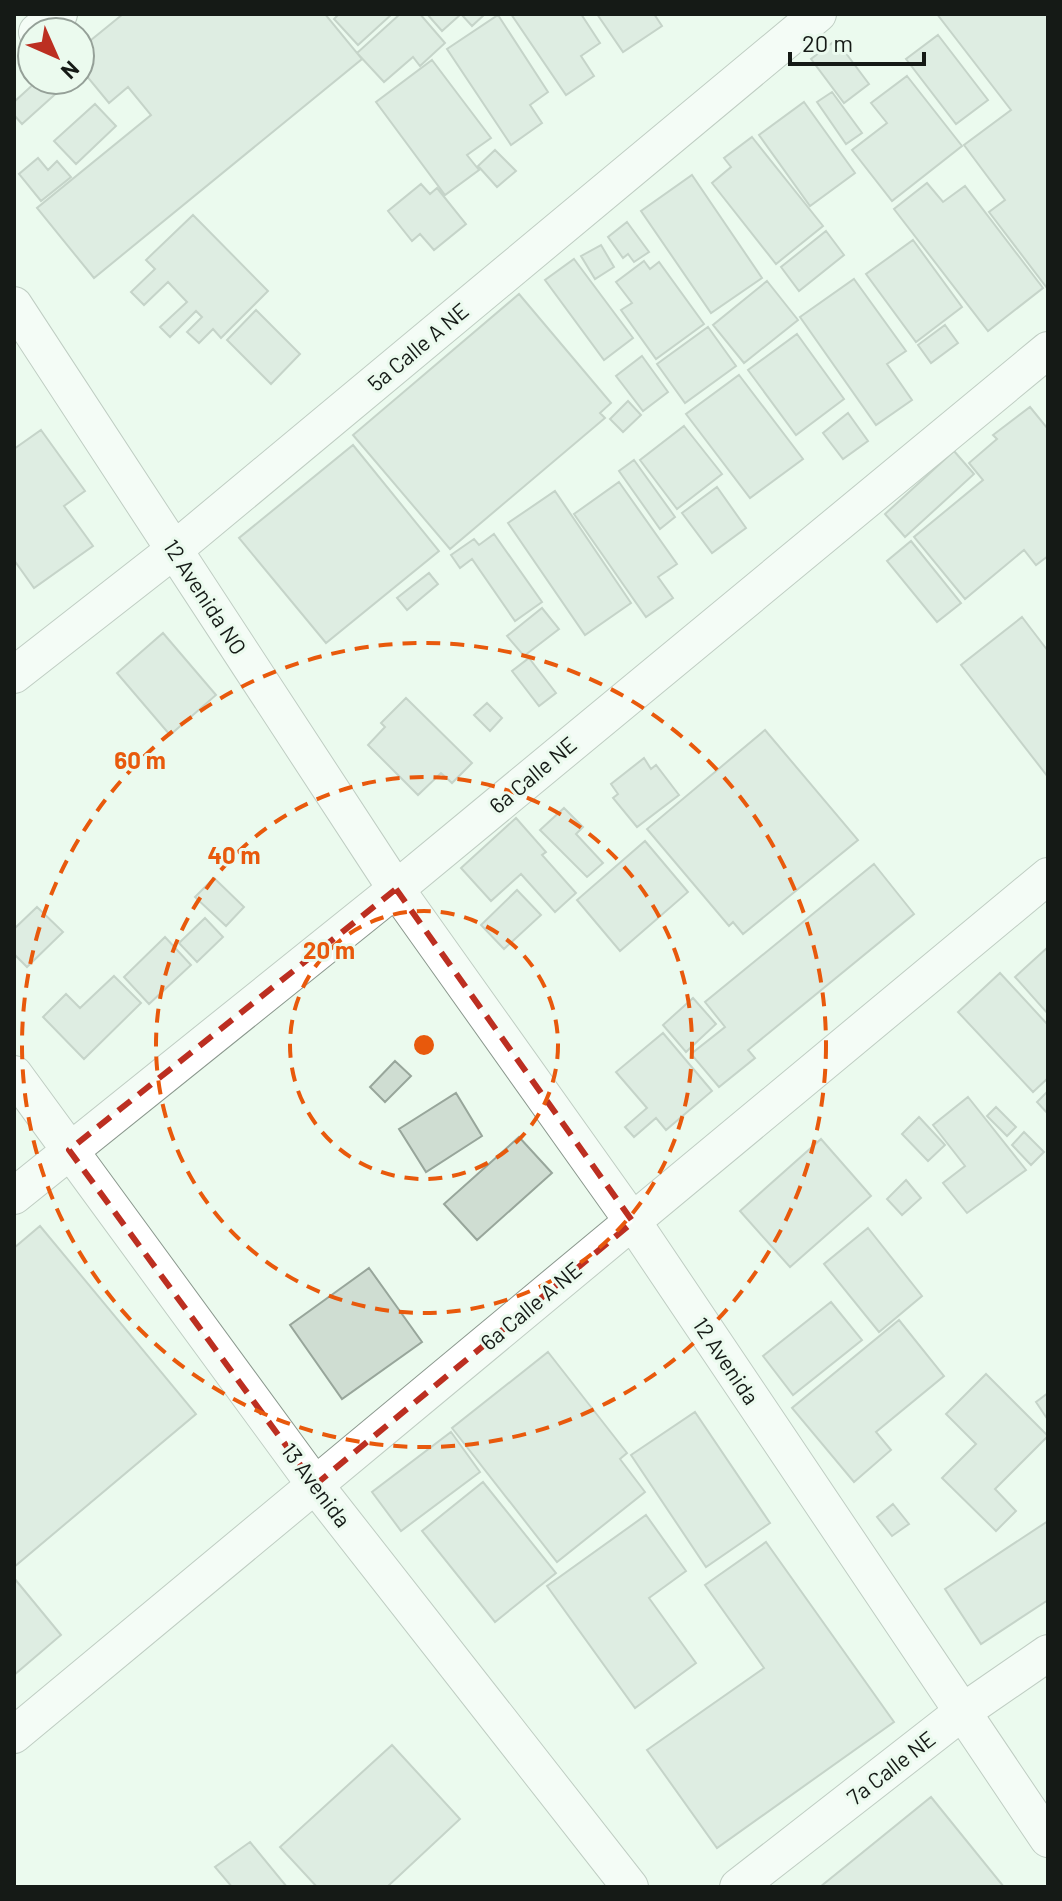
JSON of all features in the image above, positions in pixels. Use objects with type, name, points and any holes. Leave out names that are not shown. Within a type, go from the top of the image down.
[{"type":"street","name":"5a Calle A NE","points":[[14,675],[174,550],[818,14]]},
{"type":"street","name":"12 Avenida NO","points":[[14,305],[396,889]]},
{"type":"street","name":"6a Calle NE","points":[[14,1196],[396,889],[1048,350]]},
{"type":"street","name":"6a Calle A NE","points":[[14,1735],[1048,876]]},
{"type":"street","name":"12 Avenida","points":[[396,889],[633,1222],[1048,1839]]},
{"type":"street","name":"13 Avenida","points":[[14,1074],[315,1485],[630,1887]]},
{"type":"street","name":"7a Calle NE","points":[[738,1887],[961,1713],[1048,1653]]},
{"type":"highlighted area","points":[[396,889],[633,1222],[315,1485],[69,1150]]},
{"type":"building","points":[[123,14],[325,14],[362,59],[94,278],[37,208],[151,115],[128,87],[109,103],[96,87],[96,36]]},
{"type":"building","points":[[339,14],[392,14],[358,45],[334,19]]},
{"type":"building","points":[[400,14],[420,14],[445,43],[420,66],[413,57],[384,82],[357,53]]},
{"type":"building","points":[[427,14],[461,14],[442,31]]},
{"type":"building","points":[[461,14],[485,14],[472,26]]},
{"type":"building","points":[[511,14],[581,14],[600,43],[581,56],[594,76],[566,95]]},
{"type":"building","points":[[597,14],[654,14],[662,26],[623,52]]},
{"type":"building","points":[[937,14],[1048,14],[1047,288],[989,212],[1005,200],[964,145],[1011,110]]},
{"type":"building","points":[[498,15],[548,92],[530,105],[542,123],[511,145],[447,49]]},
{"type":"building","points":[[938,35],[988,100],[956,124],[906,59]]},
{"type":"building","points":[[836,40],[869,84],[844,103],[811,59]]},
{"type":"building","points":[[432,60],[491,138],[467,155],[479,170],[445,195],[376,102]]},
{"type":"building","points":[[907,76],[962,146],[892,201],[852,150],[887,123],[871,103]]},
{"type":"building","points":[[832,92],[862,133],[846,144],[817,102]]},
{"type":"building","points":[[21,96],[53,96],[22,124],[14,115],[14,102]]},
{"type":"building","points":[[804,102],[855,173],[810,206],[759,135]]},
{"type":"building","points":[[95,104],[116,126],[76,164],[54,141]]},
{"type":"building","points":[[752,137],[823,226],[776,264],[712,183],[731,167],[724,158]]},
{"type":"building","points":[[495,150],[516,171],[497,187],[478,166]]},
{"type":"building","points":[[38,158],[48,170],[57,161],[71,177],[41,201],[19,174]]},
{"type":"building","points":[[692,175],[762,278],[711,313],[641,211]]},
{"type":"building","points":[[927,183],[943,202],[965,186],[1043,288],[988,331],[894,209]]},
{"type":"building","points":[[421,184],[430,194],[437,188],[466,224],[434,250],[420,234],[412,241],[388,211]]},
{"type":"building","points":[[193,215],[268,291],[221,338],[213,329],[199,343],[187,332],[202,317],[196,311],[170,337],[160,327],[187,302],[168,282],[144,305],[131,292],[155,269],[146,260]]},
{"type":"building","points":[[627,222],[649,252],[634,262],[628,254],[623,258],[608,237]]},
{"type":"building","points":[[826,231],[844,255],[799,291],[781,267]]},
{"type":"building","points":[[913,240],[962,307],[916,342],[866,274]]},
{"type":"building","points":[[601,245],[614,267],[595,279],[581,256]]},
{"type":"building","points":[[574,259],[633,338],[604,360],[545,280]]},
{"type":"building","points":[[644,261],[650,269],[659,262],[704,324],[656,359],[621,310],[632,303],[616,282]]},
{"type":"building","points":[[854,279],[906,351],[887,364],[912,400],[876,425],[800,317]]},
{"type":"building","points":[[767,281],[798,320],[744,363],[713,325]]},
{"type":"building","points":[[519,294],[611,403],[600,413],[605,418],[450,549],[353,435]]},
{"type":"building","points":[[256,310],[300,354],[271,384],[227,340]]},
{"type":"building","points":[[945,325],[958,343],[931,363],[918,345]]},
{"type":"building","points":[[708,327],[736,366],[685,403],[657,364]]},
{"type":"building","points":[[797,334],[844,399],[796,435],[748,370]]},
{"type":"building","points":[[642,356],[668,392],[643,411],[616,376]]},
{"type":"building","points":[[739,375],[803,459],[750,498],[686,414]]},
{"type":"building","points":[[628,401],[641,415],[623,432],[610,419]]},
{"type":"building","points":[[1030,407],[1048,429],[1048,556],[1036,565],[1024,550],[965,599],[914,537],[983,480],[969,463],[997,439],[993,435]]},
{"type":"building","points":[[848,413],[868,441],[843,459],[823,433]]},
{"type":"building","points":[[684,426],[722,474],[677,509],[640,460]]},
{"type":"building","points":[[41,430],[85,491],[64,506],[93,546],[34,588],[14,560],[14,449]]},
{"type":"building","points":[[353,445],[439,551],[326,643],[239,538]]},
{"type":"building","points":[[954,451],[974,474],[905,537],[885,514]]},
{"type":"building","points":[[634,460],[675,517],[660,529],[619,471]]},
{"type":"building","points":[[619,482],[677,564],[658,577],[673,598],[646,617],[574,514]]},
{"type":"building","points":[[717,487],[746,528],[712,553],[682,513]]},
{"type":"building","points":[[555,491],[631,603],[585,635],[508,523]]},
{"type":"building","points":[[494,534],[542,602],[515,621],[472,559],[460,568],[451,555],[474,539],[479,545]]},
{"type":"building","points":[[911,541],[961,603],[937,622],[887,561]]},
{"type":"building","points":[[429,573],[438,584],[407,610],[397,598]]},
{"type":"building","points":[[542,608],[559,629],[524,656],[507,636]]},
{"type":"building","points":[[1022,617],[1048,651],[1048,777],[961,665]]},
{"type":"building","points":[[163,633],[216,695],[170,735],[117,673]]},
{"type":"building","points":[[529,658],[556,693],[539,706],[512,671]]},
{"type":"building","points":[[406,698],[472,763],[452,783],[441,773],[418,795],[368,745],[385,727],[381,723]]},
{"type":"building","points":[[487,703],[502,718],[490,731],[474,715]]},
{"type":"building","points":[[765,730],[858,840],[743,934],[733,922],[729,926],[647,829]]},
{"type":"building","points":[[644,758],[651,769],[656,765],[679,795],[637,827],[613,798],[618,794],[611,784]]},
{"type":"building","points":[[564,808],[583,827],[576,834],[603,863],[587,877],[540,830]]},
{"type":"building","points":[[516,818],[546,852],[542,855],[576,893],[555,912],[521,874],[491,901],[461,868]]},
{"type":"building","points":[[645,841],[688,892],[620,951],[577,900]]},
{"type":"building","points":[[874,864],[914,914],[748,1050],[755,1058],[719,1087],[691,1054],[725,1027],[705,1002]]},
{"type":"building","points":[[214,878],[244,907],[226,926],[195,897]]},
{"type":"building","points":[[517,890],[541,915],[504,949],[481,925]]},
{"type":"building","points":[[37,907],[63,932],[27,967],[14,954],[14,929]]},
{"type":"building","points":[[205,918],[223,937],[197,962],[179,943]]},
{"type":"building","points":[[165,937],[191,965],[149,1004],[124,977]]},
{"type":"building","points":[[1048,947],[1048,1014],[1015,977]]},
{"type":"building","points":[[1000,973],[1048,1025],[1048,1078],[1033,1092],[958,1012]]},
{"type":"building","points":[[114,976],[141,1003],[84,1059],[43,1017],[66,994],[80,1008]]},
{"type":"building","points":[[693,998],[716,1024],[686,1052],[663,1025]]},
{"type":"building","points":[[663,1033],[712,1091],[666,1130],[656,1118],[634,1137],[625,1127],[647,1108],[616,1072]]},
{"type":"building","points":[[395,1061],[411,1076],[385,1102],[370,1087]]},
{"type":"building","points":[[1048,1091],[1048,1114],[1037,1102]]},
{"type":"building","points":[[456,1093],[482,1136],[426,1172],[399,1129]]},
{"type":"building","points":[[968,1097],[1026,1170],[967,1213],[943,1183],[965,1166],[933,1125]]},
{"type":"building","points":[[996,1107],[1016,1127],[1007,1136],[987,1116]]},
{"type":"building","points":[[919,1117],[945,1145],[928,1161],[902,1134]]},
{"type":"building","points":[[1024,1132],[1044,1152],[1031,1165],[1012,1145]]},
{"type":"building","points":[[519,1137],[552,1173],[477,1240],[444,1204]]},
{"type":"building","points":[[821,1139],[871,1196],[790,1267],[740,1211]]},
{"type":"building","points":[[906,1180],[921,1198],[902,1215],[887,1199]]},
{"type":"building","points":[[40,1226],[196,1414],[14,1567],[14,1248]]},
{"type":"building","points":[[868,1228],[922,1296],[879,1332],[824,1264]]},
{"type":"building","points":[[369,1268],[422,1342],[342,1399],[290,1325]]},
{"type":"building","points":[[831,1302],[862,1340],[793,1395],[763,1356]]},
{"type":"building","points":[[899,1320],[944,1376],[876,1432],[891,1450],[854,1482],[792,1408]]},
{"type":"building","points":[[548,1352],[627,1453],[620,1459],[645,1492],[557,1562],[452,1428]]},
{"type":"building","points":[[986,1374],[1048,1436],[995,1489],[1016,1511],[996,1531],[942,1478],[976,1444],[946,1414]]},
{"type":"building","points":[[1048,1393],[1048,1420],[1036,1402]]},
{"type":"building","points":[[695,1412],[770,1523],[706,1567],[631,1455]]},
{"type":"building","points":[[451,1432],[480,1472],[401,1531],[372,1492]]},
{"type":"building","points":[[483,1482],[556,1573],[495,1622],[422,1531]]},
{"type":"building","points":[[893,1504],[909,1524],[892,1536],[877,1517]]},
{"type":"building","points":[[646,1515],[686,1571],[649,1598],[696,1663],[635,1708],[547,1586]]},
{"type":"building","points":[[1048,1521],[1048,1600],[981,1644],[945,1589]]},
{"type":"building","points":[[766,1542],[894,1722],[717,1848],[647,1750],[764,1668],[705,1585]]},
{"type":"building","points":[[14,1578],[61,1635],[14,1675]]},
{"type":"building","points":[[392,1745],[460,1819],[387,1887],[317,1887],[280,1847]]},
{"type":"building","points":[[931,1797],[1004,1887],[820,1887]]},
{"type":"building","points":[[250,1842],[287,1887],[232,1887],[215,1867]]}]
